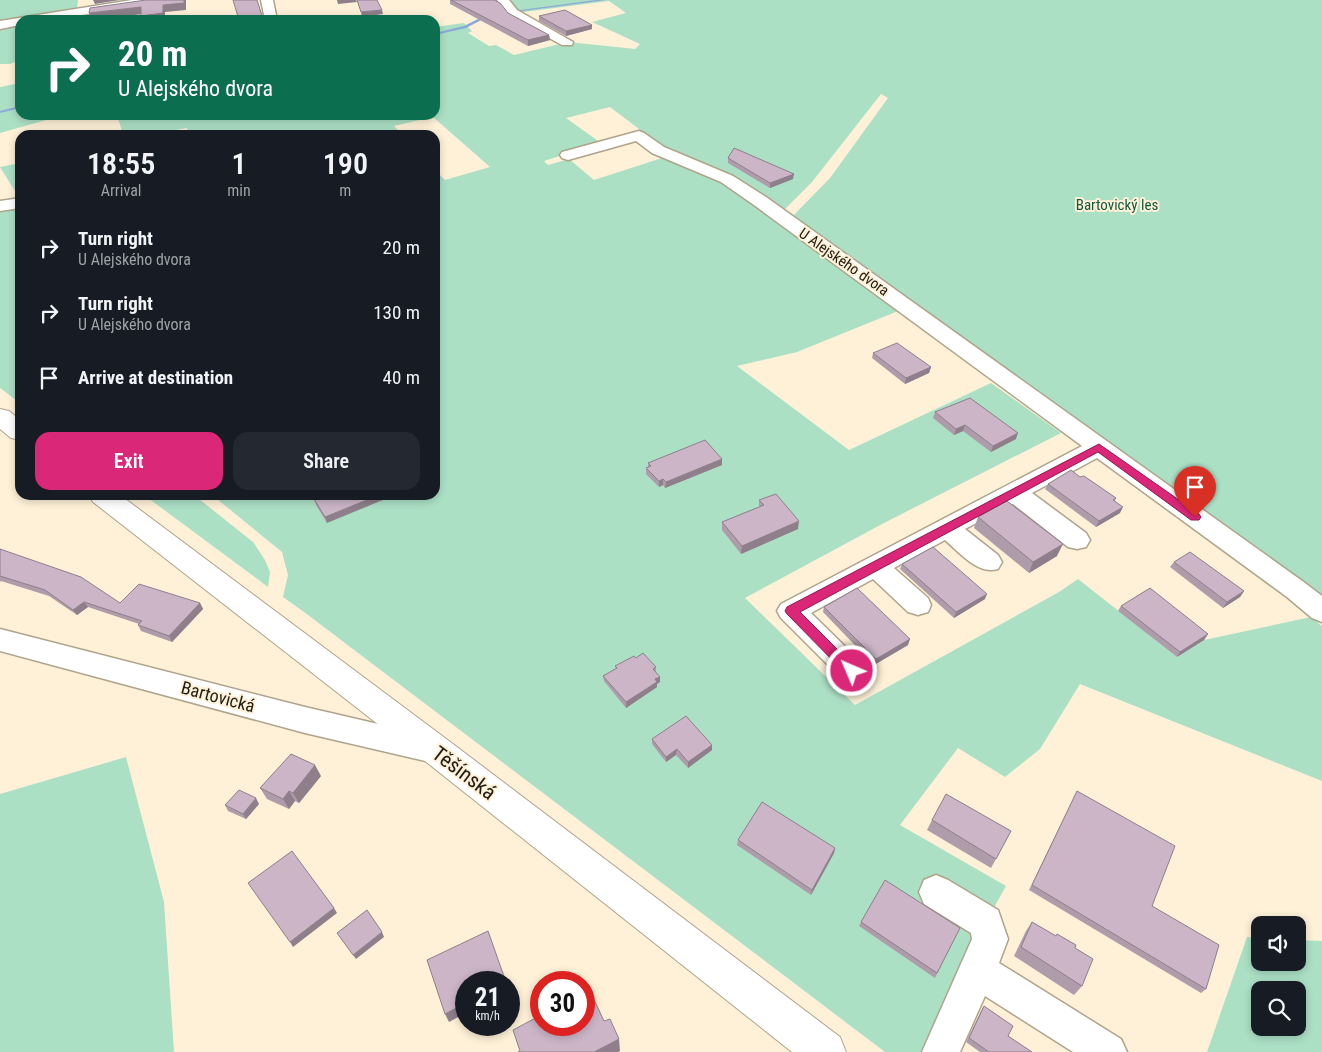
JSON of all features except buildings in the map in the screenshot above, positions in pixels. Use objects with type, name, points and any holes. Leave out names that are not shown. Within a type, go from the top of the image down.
[{"type":"main road","points":[[0,417],[15,428]]},
{"type":"main road","name":"Těšínská","points":[[109,500],[437,751],[825,1052]]},
{"type":"street","points":[[56,15],[156,0]]},
{"type":"street","points":[[267,0],[271,15]]},
{"type":"street","points":[[503,0],[512,13],[567,42]]},
{"type":"street","points":[[0,25],[15,22]]},
{"type":"street","name":"U Alejského dvora","points":[[568,156],[639,136],[658,150],[726,179],[760,201],[952,339],[1288,584],[1322,611]]},
{"type":"street","points":[[0,206],[15,203]]},
{"type":"street","points":[[852,671],[792,611],[1099,447]]},
{"type":"street","points":[[1014,492],[1077,540]]},
{"type":"street","points":[[946,528],[989,562]]},
{"type":"street","points":[[875,566],[918,605]]},
{"type":"street","name":"Bartovická","points":[[0,640],[305,720],[437,751]]},
{"type":"street","points":[[936,892],[986,922],[990,939],[978,971],[941,1052]]},
{"type":"street","points":[[978,971],[1108,1052]]},
{"type":"green space","points":[[0,0],[78,0],[77,9],[41,15],[15,15],[15,19],[0,22]]},
{"type":"green space","name":"Bartovický les","points":[[507,0],[1322,0],[1322,611],[908,307],[797,352],[737,366],[849,450],[991,383],[1061,433],[884,523],[745,598],[855,705],[1059,592],[1078,579],[1177,657],[1204,640],[1311,617],[1322,626],[1322,781],[1080,684],[1040,749],[1005,777],[958,748],[900,825],[1006,886],[986,922],[941,1052],[885,1052],[283,597],[288,575],[282,552],[218,500],[440,500],[440,175],[445,180],[490,167],[436,120],[440,120],[440,26],[464,23],[472,31],[468,33],[489,46],[496,45],[514,55],[568,42],[635,49],[640,44],[592,22],[626,13],[609,1],[516,13]],"holes":[[[881,94],[888,98],[830,178],[787,222],[717,178],[665,157],[594,180],[569,159],[548,165],[544,161],[601,143],[566,118],[610,107],[668,151],[783,211],[812,182]]]},
{"type":"green space","points":[[15,24],[15,62],[10,64],[0,64],[0,26]]},
{"type":"green space","points":[[15,84],[15,120],[46,120],[0,133],[0,87]]},
{"type":"green space","points":[[119,120],[420,120],[394,126],[398,130],[188,130],[187,128],[176,130],[122,130]]},
{"type":"green space","points":[[15,164],[15,191],[0,167]]},
{"type":"green space","points":[[15,206],[15,399],[0,388],[0,209]]},
{"type":"green space","points":[[151,500],[200,500],[253,542],[265,560],[270,572],[268,587]]},
{"type":"green space","points":[[126,757],[164,902],[174,1052],[0,1052],[0,794]]},
{"type":"green space","points":[[1247,937],[1251,937],[1251,971],[1306,971],[1306,940],[1322,941],[1322,1052],[1207,1052]]},
{"type":"waterway","points":[[515,11],[604,0]]},
{"type":"waterway","points":[[440,33],[465,27],[487,16]]},
{"type":"waterway","points":[[0,112],[15,108]]},
{"type":"route","points":[[852,671],[792,611],[1099,447],[1195,517]]}]
